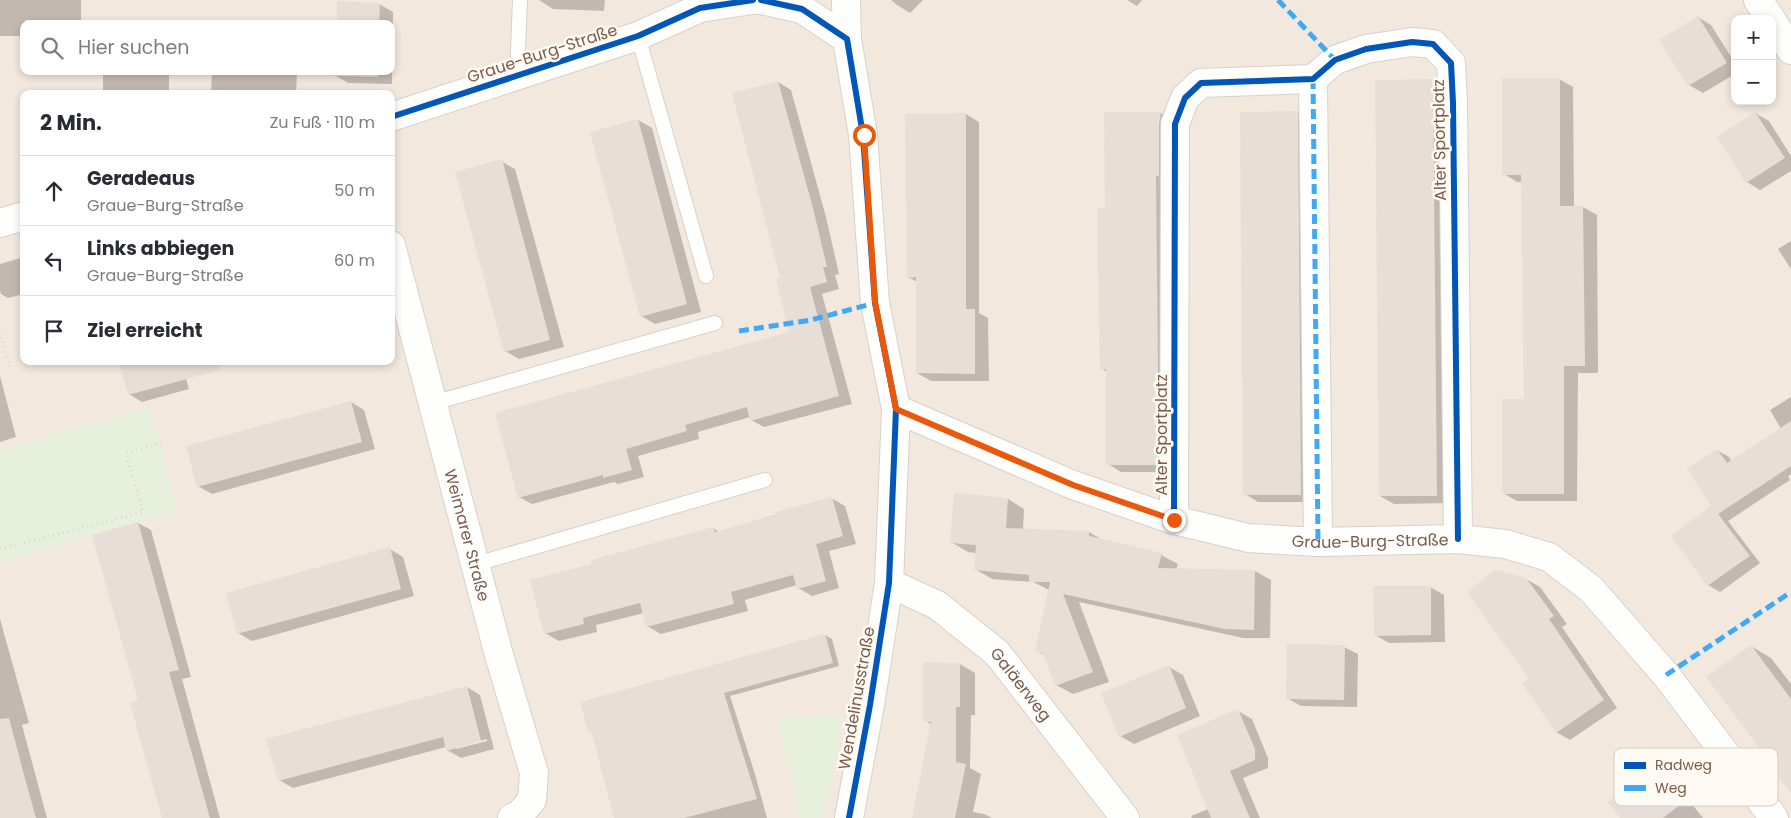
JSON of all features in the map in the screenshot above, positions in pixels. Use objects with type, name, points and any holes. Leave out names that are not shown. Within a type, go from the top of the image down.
[{"type":"street","name":"Graue-Burg-Straße","points":[[395,116],[494,84],[517,74],[638,36],[705,4],[753,0]]},
{"type":"street","points":[[761,0],[802,9],[847,39]]},
{"type":"street","points":[[846,0],[847,39],[864,135],[875,302],[896,409],[889,583]]},
{"type":"street","points":[[1758,0],[1781,31]]},
{"type":"street","name":"Alter Sportplatz","points":[[1174,520],[1175,124],[1185,98],[1200,84],[1313,79],[1335,60],[1366,49],[1412,42],[1433,44],[1451,63],[1458,539]]},
{"type":"street","points":[[1313,79],[1318,542]]},
{"type":"street","points":[[0,223],[20,217]]},
{"type":"street","name":"Weimarer Straße","points":[[395,260],[499,655],[534,773],[532,800],[520,814],[512,818]]},
{"type":"street","name":"Graue-Burg-Straße","points":[[896,409],[1073,485],[1174,520],[1248,538],[1318,542],[1458,539],[1505,544],[1549,557],[1591,589],[1666,675],[1721,748]]},
{"type":"street","name":"Wendelinusstraße","points":[[849,818],[870,705],[889,583]]},
{"type":"street","name":"Galäerweg","points":[[889,583],[938,605],[997,653],[1126,818]]},
{"type":"street","name":"Graue-Burg-Straße","points":[[1765,806],[1774,818]]},
{"type":"lane","points":[[517,74],[520,0]]},
{"type":"lane","points":[[638,36],[706,276]]},
{"type":"lane","points":[[433,403],[715,323]]},
{"type":"lane","points":[[476,564],[765,480]]},
{"type":"path","points":[[0,332],[10,368]]},
{"type":"path","points":[[0,549],[143,512],[126,453],[164,442]]},
{"type":"shaded area","points":[[0,0],[1791,0],[1791,818],[0,818]]},
{"type":"green space","points":[[150,407],[177,511],[0,562],[0,450]]},
{"type":"green space","points":[[843,716],[824,818],[800,818],[776,717]]},
{"type":"building","points":[[337,1],[380,3],[379,20],[337,20]]},
{"type":"building","points":[[1698,16],[1727,63],[1688,86],[1659,40]]},
{"type":"building","points":[[378,75],[378,77],[335,76]]},
{"type":"building","points":[[1502,78],[1560,78],[1560,206],[1583,206],[1585,366],[1564,366],[1564,494],[1502,494],[1502,399],[1524,399],[1521,175],[1502,175]]},
{"type":"building","points":[[1433,79],[1437,496],[1379,496],[1375,80]]},
{"type":"building","points":[[778,81],[827,267],[823,267],[827,282],[810,287],[839,396],[750,421],[747,407],[685,425],[687,431],[626,449],[632,470],[603,478],[603,475],[518,498],[495,413],[789,332],[776,279],[780,278],[732,93]]},
{"type":"building","points":[[1298,111],[1301,495],[1243,495],[1240,112]]},
{"type":"building","points":[[1104,112],[1161,112],[1159,124],[1159,176],[1156,176],[1159,465],[1106,465],[1106,369],[1100,369],[1098,273],[1098,208],[1105,208]]},
{"type":"building","points":[[1755,112],[1785,158],[1746,183],[1717,137]]},
{"type":"building","points":[[966,113],[966,309],[975,309],[975,374],[916,373],[916,277],[907,278],[905,114]]},
{"type":"building","points":[[638,119],[687,304],[640,317],[590,132]]},
{"type":"building","points":[[502,159],[550,340],[504,352],[455,172]]},
{"type":"building","points":[[119,365],[219,365],[220,370],[128,395]]},
{"type":"building","points":[[351,401],[362,442],[197,487],[186,446]]},
{"type":"building","points":[[1791,421],[1791,466],[1718,514],[1750,556],[1707,586],[1671,536],[1711,506],[1687,469],[1717,449],[1727,463]]},
{"type":"building","points":[[954,493],[1008,498],[1006,528],[1089,531],[1089,536],[1162,553],[1158,568],[1255,570],[1254,630],[1225,629],[1063,594],[1093,672],[1055,686],[1043,653],[1035,651],[1050,582],[1029,582],[1029,575],[974,570],[976,545],[950,543]]},
{"type":"building","points":[[832,497],[843,536],[816,544],[826,581],[797,589],[793,575],[731,592],[734,604],[646,627],[640,603],[583,618],[584,624],[544,634],[530,580],[592,564],[591,560],[713,527],[715,532],[776,515],[775,512]]},
{"type":"building","points":[[138,522],[179,670],[169,672],[210,818],[162,818],[130,703],[138,700],[92,535]]},
{"type":"building","points":[[390,547],[401,589],[237,634],[226,593]]},
{"type":"building","points":[[1495,570],[1526,578],[1554,616],[1549,619],[1604,700],[1556,733],[1522,683],[1529,679],[1467,592]]},
{"type":"building","points":[[1373,586],[1431,586],[1431,635],[1374,636]]},
{"type":"building","points":[[825,634],[833,663],[724,693],[757,799],[684,818],[614,818],[591,730],[588,731],[580,702]]},
{"type":"building","points":[[1287,644],[1345,645],[1344,700],[1286,699]]},
{"type":"building","points":[[1751,645],[1791,699],[1791,793],[1778,776],[1778,748],[1759,748],[1706,677]]},
{"type":"building","points":[[923,662],[960,663],[960,707],[956,707],[956,762],[966,764],[955,818],[912,818],[931,722],[923,721]]},
{"type":"building","points":[[1169,665],[1186,708],[1119,737],[1101,693]]},
{"type":"building","points":[[467,686],[481,741],[446,751],[443,737],[278,781],[266,739]]},
{"type":"building","points":[[1238,709],[1255,749],[1255,760],[1230,771],[1250,818],[1211,818],[1177,735]]},
{"type":"building","points":[[9,718],[36,818],[0,818],[0,719]]},
{"type":"building","points":[[1614,798],[1614,806],[1679,806],[1663,818],[1620,818],[1608,802]]},
{"type":"marked path","points":[[1278,0],[1335,60]]},
{"type":"marked path","points":[[1313,79],[1318,542]]},
{"type":"marked path","points":[[739,331],[811,320],[875,303]]},
{"type":"marked path","points":[[1666,675],[1791,592]]},
{"type":"cycle path","points":[[395,116],[638,36],[700,8],[753,0]]},
{"type":"cycle path","points":[[761,0],[802,9],[847,39],[863,135],[875,303],[896,409],[889,583],[870,705],[849,818]]},
{"type":"cycle path","points":[[1174,520],[1175,124],[1185,98],[1201,83],[1313,79],[1335,60],[1366,49],[1412,42],[1433,44],[1451,63],[1458,539]]},
{"type":"route","points":[[864,135],[875,302],[896,409],[1073,485],[1174,520]]}]
